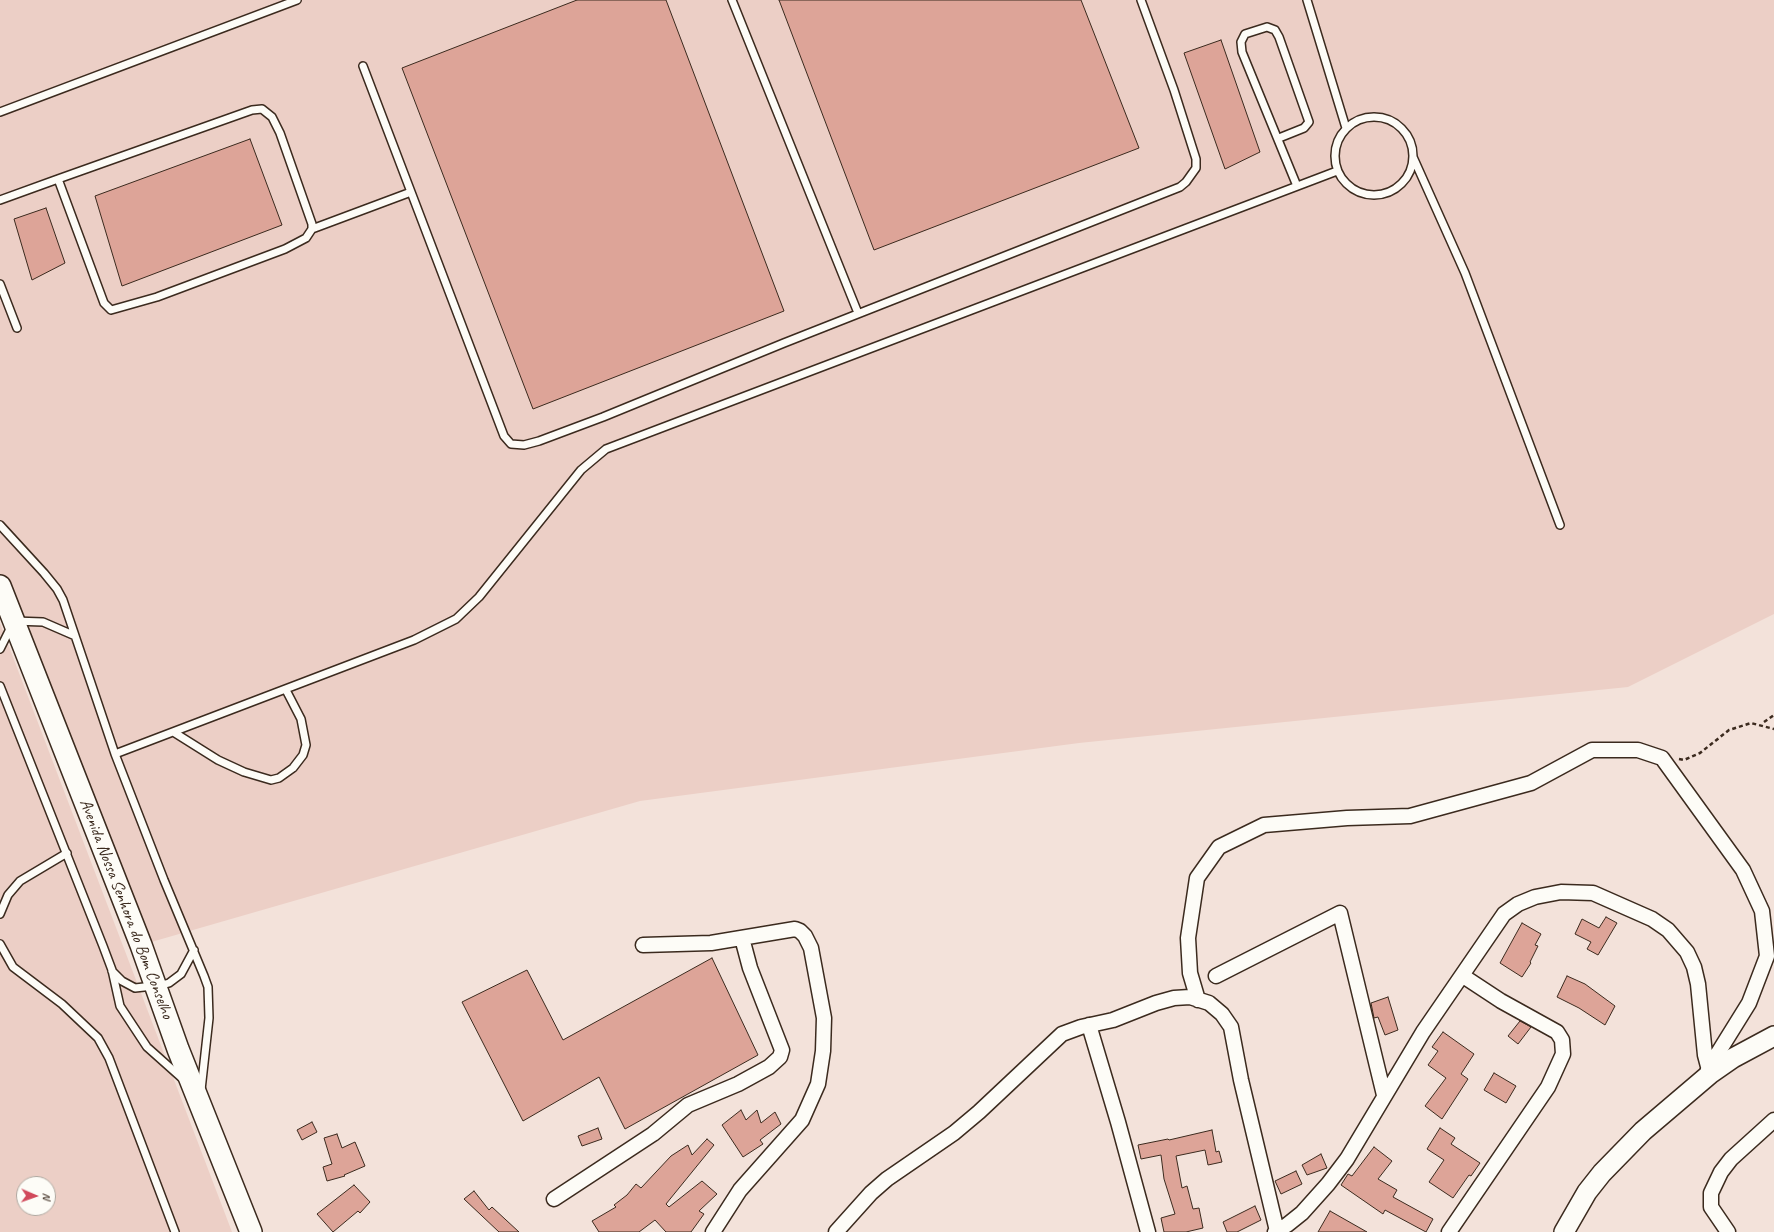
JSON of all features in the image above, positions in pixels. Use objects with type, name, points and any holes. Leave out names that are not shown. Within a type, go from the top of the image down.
[{"type":"main road","name":"Avenida Nossa Senhora do Bom Conselho","points":[[0,586],[156,986],[196,1095],[251,1232]]},
{"type":"main road","points":[[1564,1232],[1587,1192],[1602,1173],[1643,1131],[1709,1072],[1774,1036]]},
{"type":"street","points":[[1198,1000],[1190,973],[1189,931],[1197,878],[1219,847],[1264,825],[1347,818],[1410,816],[1531,783],[1592,750],[1638,750],[1662,758],[1743,870],[1762,911],[1767,956],[1749,1003],[1709,1072]]},
{"type":"street","points":[[836,1232],[871,1193],[887,1179],[954,1133],[1062,1034],[1113,1020],[1174,998],[1190,997],[1209,1003],[1222,1014],[1231,1027],[1241,1080],[1276,1231],[1287,1225],[1302,1213],[1328,1184],[1356,1146],[1384,1095],[1423,1032],[1463,976],[1504,914],[1518,904],[1534,897],[1552,893],[1593,893],[1652,919],[1668,930],[1687,952],[1694,967],[1698,984],[1701,1029],[1709,1072]]},
{"type":"street","points":[[1216,976],[1340,913],[1384,1095]]},
{"type":"street","points":[[643,945],[711,943],[795,929],[800,931],[805,936],[811,948],[824,1018],[823,1051],[818,1084],[805,1114],[793,1132],[740,1190],[713,1232]]},
{"type":"street","points":[[554,1199],[653,1134],[688,1104],[738,1084],[769,1067],[780,1057],[782,1050],[750,968],[742,938]]},
{"type":"street","points":[[1449,1232],[1548,1087],[1563,1054],[1562,1040],[1557,1032],[1501,1001],[1463,976]]},
{"type":"street","points":[[1089,1026],[1118,1122],[1148,1232]]},
{"type":"street","points":[[1728,1232],[1717,1218],[1711,1207],[1711,1194],[1731,1159],[1774,1120]]},
{"type":"lane","points":[[0,112],[297,0]]},
{"type":"lane","points":[[732,0],[858,313]]},
{"type":"lane","points":[[363,66],[504,436],[511,444],[524,446],[1180,187],[1186,182],[1196,168],[1196,159],[1174,90],[1141,0]]},
{"type":"lane","points":[[1307,0],[1346,128]]},
{"type":"lane","points":[[1279,138],[1304,128],[1309,122],[1279,37],[1275,30],[1267,26],[1245,34],[1242,38],[1241,46],[1244,59],[1279,138],[1297,186]]},
{"type":"lane","points":[[0,200],[252,110],[262,109],[272,117],[280,133],[312,224],[312,229]]},
{"type":"lane","points":[[1413,157],[1410,172],[1401,185],[1388,193],[1373,196],[1358,192],[1345,184],[1337,171],[1334,156],[1338,140],[1346,128],[1360,119],[1375,116],[1390,120],[1402,129],[1410,142],[1413,157],[1465,273],[1560,525]]},
{"type":"lane","points":[[115,754],[175,733],[414,640],[456,618],[479,598],[581,470],[606,449],[1337,171]]},
{"type":"lane","points":[[58,179],[104,303],[111,310],[157,297],[285,249],[306,238],[312,229],[411,192]]},
{"type":"lane","points":[[0,284],[17,328]]},
{"type":"lane","points":[[0,525],[57,588],[63,600],[73,635],[115,754],[208,987],[209,1018],[196,1095]]},
{"type":"lane","points":[[0,649],[14,621],[43,622],[73,635]]},
{"type":"lane","points":[[0,686],[112,970],[120,1006],[136,1033],[147,1047],[196,1095]]},
{"type":"lane","points":[[175,733],[218,760],[244,772],[271,780],[279,778],[293,768],[303,755],[306,745],[301,719],[286,690]]},
{"type":"lane","points":[[0,914],[8,895],[20,881],[67,853]]},
{"type":"lane","points":[[0,944],[13,967],[62,1004],[98,1038],[109,1058],[175,1232]]},
{"type":"lane","points":[[112,970],[129,986],[138,988],[169,983],[185,968],[194,950]]},
{"type":"path","points":[[1764,722],[1774,715]]},
{"type":"path","points":[[1662,758],[1684,760],[1700,753],[1729,730],[1751,723],[1774,729]]},
{"type":"shaded area","points":[[0,0],[1774,0],[1774,614],[1628,687],[1079,743],[640,801],[141,945],[0,586]]},
{"type":"shaded area","points":[[0,623],[232,1232],[0,1232]]},
{"type":"building","points":[[577,0],[666,0],[784,311],[533,409],[402,68]]},
{"type":"building","points":[[779,0],[1081,0],[1139,148],[874,250]]},
{"type":"building","points":[[1221,40],[1260,152],[1225,169],[1184,53]]},
{"type":"building","points":[[250,139],[282,225],[122,286],[95,196]]},
{"type":"building","points":[[46,208],[65,263],[32,280],[14,219]]},
{"type":"building","points":[[1606,917],[1617,923],[1598,955],[1587,949],[1591,942],[1575,934],[1582,919],[1599,928]]},
{"type":"building","points":[[1522,923],[1541,934],[1535,945],[1538,946],[1530,962],[1531,963],[1522,977],[1500,963]]},
{"type":"building","points":[[712,958],[758,1055],[625,1129],[599,1077],[523,1121],[462,1002],[527,970],[563,1040]]},
{"type":"building","points":[[1567,976],[1585,984],[1615,1006],[1605,1025],[1579,1008],[1557,997]]},
{"type":"building","points":[[1388,997],[1398,1030],[1385,1035],[1378,1017],[1374,1018],[1371,1003]]},
{"type":"building","points":[[1520,1021],[1531,1027],[1518,1044],[1508,1036]]},
{"type":"building","points":[[1443,1032],[1474,1054],[1461,1074],[1468,1079],[1442,1119],[1425,1106],[1446,1078],[1428,1065],[1438,1051],[1432,1047]]},
{"type":"building","points":[[1494,1073],[1516,1086],[1506,1103],[1484,1090]]},
{"type":"building","points":[[741,1110],[746,1120],[757,1110],[761,1123],[775,1112],[781,1124],[760,1140],[763,1144],[743,1157],[722,1125]]},
{"type":"building","points":[[312,1122],[317,1132],[302,1140],[297,1130]]},
{"type":"building","points":[[598,1128],[602,1139],[582,1146],[578,1136]]},
{"type":"building","points":[[1440,1128],[1455,1138],[1451,1144],[1480,1163],[1471,1176],[1469,1175],[1453,1198],[1429,1182],[1444,1160],[1427,1149]]},
{"type":"building","points":[[1212,1130],[1216,1152],[1219,1151],[1222,1162],[1208,1165],[1205,1150],[1176,1156],[1182,1188],[1187,1186],[1193,1209],[1199,1208],[1203,1228],[1186,1232],[1164,1232],[1161,1218],[1175,1214],[1164,1179],[1161,1155],[1141,1159],[1138,1145],[1169,1140]]},
{"type":"building","points":[[337,1134],[342,1148],[355,1142],[365,1166],[344,1175],[345,1176],[327,1181],[323,1167],[332,1164],[324,1138]]},
{"type":"building","points":[[707,1139],[714,1145],[666,1204],[669,1207],[702,1181],[717,1194],[699,1211],[704,1214],[691,1232],[666,1232],[655,1220],[639,1232],[599,1232],[592,1221],[616,1207],[614,1205],[627,1195],[636,1184],[641,1188],[671,1156],[688,1145],[692,1155]]},
{"type":"building","points":[[1374,1147],[1392,1161],[1378,1179],[1397,1190],[1393,1197],[1433,1219],[1426,1232],[1385,1210],[1383,1214],[1341,1185],[1348,1174],[1352,1176]]},
{"type":"building","points":[[1321,1154],[1327,1168],[1307,1175],[1302,1165]]},
{"type":"building","points":[[1296,1171],[1302,1184],[1281,1194],[1275,1181]]},
{"type":"building","points":[[354,1185],[370,1202],[360,1213],[358,1211],[333,1232],[317,1214]]},
{"type":"building","points":[[474,1191],[489,1210],[492,1207],[519,1232],[499,1232],[464,1199]]},
{"type":"building","points":[[1255,1206],[1261,1220],[1237,1232],[1227,1232],[1223,1222]]},
{"type":"building","points":[[1330,1211],[1367,1232],[1318,1232]]}]
